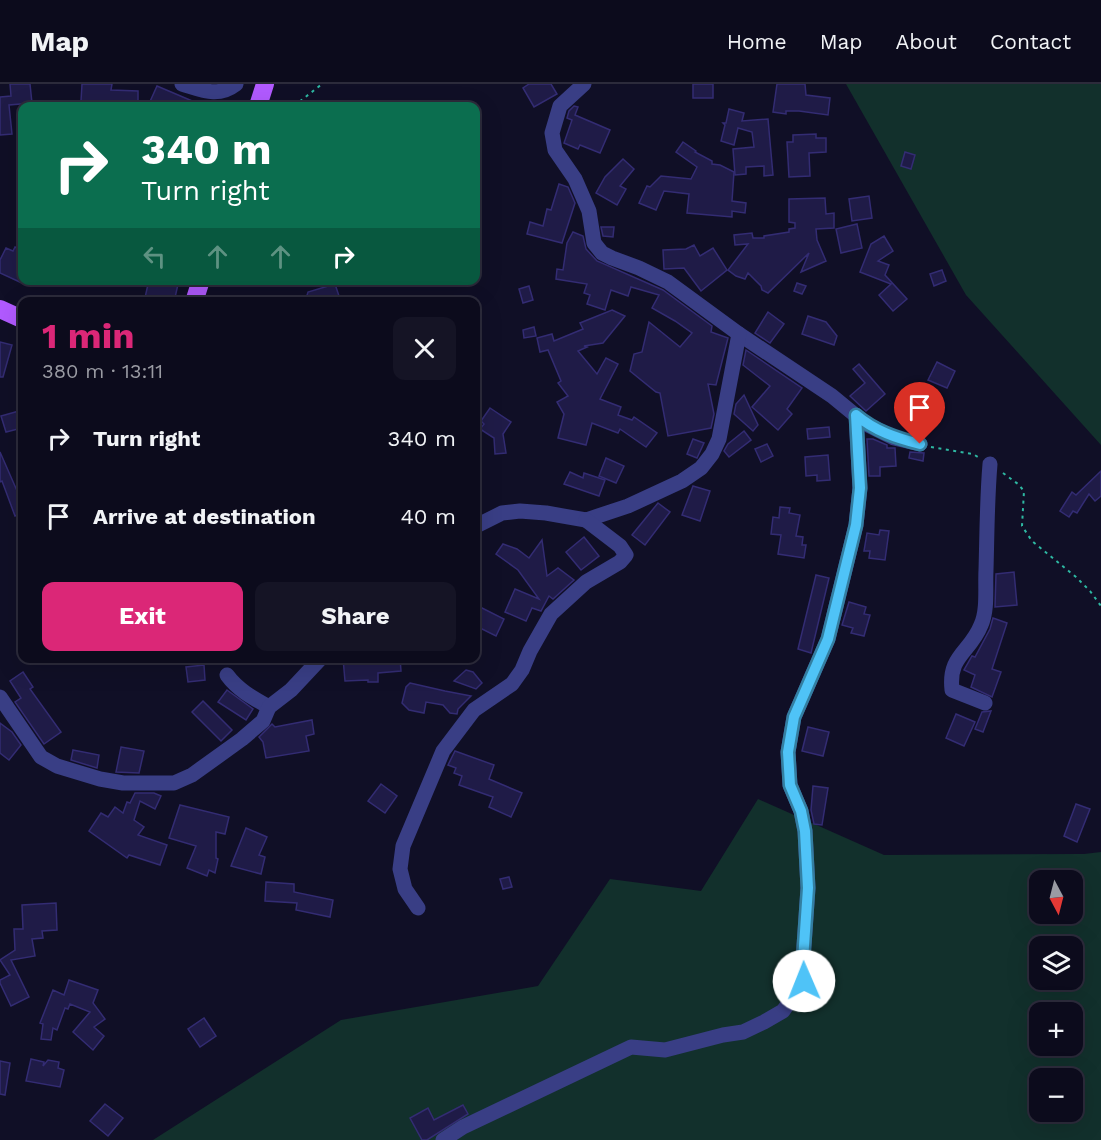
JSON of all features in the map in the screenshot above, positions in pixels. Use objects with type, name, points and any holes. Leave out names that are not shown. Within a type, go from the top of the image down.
[{"type":"main road","points":[[259,102],[265,84]]},
{"type":"main road","points":[[0,309],[18,316]]},
{"type":"street","points":[[182,84],[210,93],[224,91],[236,84]]},
{"type":"street","points":[[584,84],[560,106],[552,133],[555,150],[575,179],[589,211],[594,243],[602,253],[668,282],[739,334],[832,396],[866,424],[894,438],[920,444]]},
{"type":"street","points":[[586,520],[651,496],[682,481],[701,468],[712,454],[719,439],[739,334]]},
{"type":"street","points":[[443,1140],[463,1127],[631,1047],[665,1050],[743,1032],[783,1011],[804,981],[803,960],[808,888],[805,831],[801,811],[790,785],[788,752],[794,717],[828,639],[856,525],[860,488],[856,415]]},
{"type":"street","points":[[985,703],[952,690],[951,676],[955,662],[971,643],[982,624],[985,601],[990,464]]},
{"type":"street","points":[[418,908],[405,889],[400,869],[403,846],[443,751],[474,710],[512,684],[522,670],[551,614],[586,582],[620,562],[626,555],[620,546],[586,520],[567,515],[520,511],[502,513],[480,524]]},
{"type":"street","points":[[0,697],[41,757],[57,766],[100,779],[152,784],[174,783],[192,776],[242,739],[263,721],[269,707],[291,690],[316,663]]},
{"type":"street","points":[[227,675],[234,684],[269,707]]},
{"type":"path","points":[[299,102],[322,84]]},
{"type":"path","points":[[920,444],[973,454],[1018,484],[1024,491],[1022,526],[1032,541],[1076,577],[1101,606]]},
{"type":"green space","points":[[846,84],[1101,84],[1101,445],[966,295]]},
{"type":"green space","points":[[758,799],[884,855],[1101,852],[1101,1140],[153,1140],[341,1020],[538,986],[610,879],[701,891]]},
{"type":"building","points":[[10,84],[30,84],[32,102],[18,102],[18,104],[9,105],[12,134],[0,135],[0,97],[11,96]]},
{"type":"building","points":[[82,84],[112,84],[111,90],[138,91],[138,102],[81,101]]},
{"type":"building","points":[[529,84],[551,84],[557,94],[534,107],[523,88]]},
{"type":"building","points":[[693,84],[713,84],[713,98],[693,98]]},
{"type":"building","points":[[777,84],[805,84],[806,95],[830,98],[828,115],[799,111],[786,111],[786,114],[773,112]]},
{"type":"building","points":[[157,86],[195,102],[150,102]]},
{"type":"building","points":[[574,106],[578,107],[575,115],[610,130],[600,153],[580,145],[578,149],[564,143],[572,120],[567,118]]},
{"type":"building","points":[[729,109],[744,113],[742,121],[768,119],[773,175],[764,176],[764,166],[746,167],[746,174],[735,175],[733,149],[754,147],[752,132],[738,128],[734,145],[721,141],[725,125],[723,123],[726,123]]},
{"type":"building","points":[[816,134],[816,138],[826,138],[826,152],[809,153],[810,176],[789,177],[787,142],[793,142],[793,135]]},
{"type":"building","points":[[683,142],[712,161],[712,164],[734,172],[732,201],[746,203],[745,213],[732,211],[732,217],[687,213],[689,194],[664,191],[656,210],[639,203],[647,186],[650,187],[661,176],[691,179],[697,167],[676,152]]},
{"type":"building","points":[[905,152],[915,155],[911,169],[901,166]]},
{"type":"building","points":[[623,159],[634,169],[620,186],[626,189],[617,205],[596,193],[605,177]]},
{"type":"building","points":[[559,184],[568,187],[575,203],[562,243],[527,234],[530,222],[543,226],[547,209],[551,210]]},
{"type":"building","points":[[869,196],[872,218],[852,221],[849,199]]},
{"type":"building","points":[[825,198],[826,214],[834,213],[834,228],[816,229],[817,240],[826,261],[801,272],[809,253],[768,293],[762,290],[748,273],[745,279],[728,270],[748,244],[735,245],[734,235],[752,233],[753,238],[764,238],[764,236],[789,232],[789,229],[795,228],[795,223],[789,222],[789,199]]},
{"type":"building","points":[[857,224],[862,248],[841,253],[836,229]]},
{"type":"building","points":[[601,227],[614,227],[613,237],[603,236]]},
{"type":"building","points":[[573,232],[583,236],[586,249],[597,261],[663,290],[712,326],[711,332],[728,338],[716,385],[708,384],[714,414],[711,428],[668,436],[660,393],[630,371],[634,354],[642,352],[649,322],[680,347],[692,333],[652,308],[659,295],[631,287],[628,296],[611,290],[605,310],[587,304],[590,295],[584,293],[587,284],[556,279],[557,269],[563,270],[567,243]]},
{"type":"building","points":[[884,236],[893,251],[878,261],[889,265],[885,275],[907,299],[893,311],[879,295],[891,284],[860,272],[871,244]]},
{"type":"building","points":[[694,245],[700,256],[713,248],[727,270],[701,291],[684,268],[664,269],[663,250],[686,249]]},
{"type":"building","points":[[15,247],[18,249],[18,281],[0,273],[0,260],[6,248],[13,251]]},
{"type":"building","points":[[942,270],[946,281],[934,286],[930,274]]},
{"type":"building","points":[[797,283],[806,286],[802,294],[794,291]]},
{"type":"building","points":[[148,285],[178,285],[175,297],[145,297]]},
{"type":"building","points":[[335,285],[339,297],[306,297],[308,292]]},
{"type":"building","points":[[529,286],[533,300],[523,303],[519,289]]},
{"type":"building","points":[[612,310],[625,316],[603,343],[584,346],[587,347],[578,351],[597,374],[606,358],[618,364],[600,399],[621,407],[618,415],[632,420],[634,417],[657,433],[646,447],[620,429],[618,433],[592,423],[586,445],[558,438],[564,414],[557,402],[568,396],[558,383],[561,381],[548,350],[540,352],[537,338],[552,334],[554,341],[583,329],[580,323]]},
{"type":"building","points":[[768,312],[784,324],[770,343],[755,333]]},
{"type":"building","points":[[808,316],[826,322],[837,336],[834,345],[802,334]]},
{"type":"building","points":[[534,327],[536,336],[524,338],[523,330]]},
{"type":"building","points":[[0,342],[12,345],[3,377],[0,377]]},
{"type":"building","points":[[746,350],[802,388],[787,409],[792,414],[778,430],[752,407],[770,386],[743,365]]},
{"type":"building","points":[[937,362],[955,371],[947,388],[928,380]]},
{"type":"building","points":[[859,364],[885,394],[866,411],[850,396],[865,383],[853,369]]},
{"type":"building","points":[[744,395],[758,425],[753,431],[734,414],[736,404]]},
{"type":"building","points":[[490,408],[511,422],[503,434],[506,453],[495,454],[494,438],[480,429],[484,424],[481,421]]},
{"type":"building","points":[[18,411],[18,429],[6,432],[1,416]]},
{"type":"building","points":[[829,427],[830,437],[808,439],[807,429]]},
{"type":"building","points":[[744,431],[751,440],[729,457],[724,451],[728,444]]},
{"type":"building","points":[[693,439],[704,443],[697,458],[687,454]]},
{"type":"building","points":[[867,439],[887,445],[887,448],[895,448],[896,466],[880,467],[880,476],[869,476]]},
{"type":"building","points":[[767,444],[773,456],[761,462],[755,449]]},
{"type":"building","points":[[0,452],[18,493],[18,515],[15,516],[2,481],[0,482]]},
{"type":"building","points":[[910,452],[924,453],[923,461],[909,458]]},
{"type":"building","points":[[828,455],[830,480],[817,481],[817,475],[806,476],[805,457]]},
{"type":"building","points":[[606,458],[624,466],[616,483],[599,476]]},
{"type":"building","points":[[1101,471],[1101,496],[1095,501],[1089,494],[1077,513],[1073,511],[1069,517],[1060,511],[1072,492],[1076,495]]},
{"type":"building","points":[[570,472],[583,478],[584,473],[605,480],[599,496],[564,484]]},
{"type":"building","points":[[693,486],[710,491],[700,521],[682,515]]},
{"type":"building","points":[[658,503],[670,512],[645,545],[632,535]]},
{"type":"building","points":[[780,507],[790,508],[789,513],[800,515],[796,536],[803,537],[802,545],[806,545],[804,558],[778,554],[781,535],[771,534],[773,517],[779,518]]},
{"type":"building","points":[[880,530],[889,531],[885,560],[869,558],[870,551],[864,551],[867,533],[879,535]]},
{"type":"building","points":[[584,537],[599,556],[581,570],[566,552]]},
{"type":"building","points":[[542,540],[547,576],[558,568],[574,580],[553,599],[549,596],[541,611],[532,608],[526,621],[505,612],[515,589],[539,599],[518,570],[496,554],[503,544],[517,549],[529,558]]},
{"type":"building","points":[[1014,572],[1017,605],[995,607],[996,574]]},
{"type":"building","points":[[816,575],[829,578],[811,653],[798,649]]},
{"type":"building","points":[[849,602],[866,607],[864,614],[870,615],[864,636],[851,633],[853,628],[842,625]]},
{"type":"building","points":[[480,607],[504,619],[496,636],[480,628]]},
{"type":"building","points":[[993,618],[1007,623],[992,669],[1001,672],[992,697],[971,687],[975,675],[964,670],[972,656],[975,657],[990,629]]},
{"type":"building","points":[[343,663],[400,663],[401,671],[378,673],[378,682],[345,681]]},
{"type":"building","points":[[204,665],[205,680],[188,682],[186,667]]},
{"type":"building","points":[[466,670],[473,672],[482,683],[476,689],[454,681]]},
{"type":"building","points":[[23,672],[33,687],[30,689],[61,732],[44,744],[15,702],[21,698],[10,681]]},
{"type":"building","points":[[410,683],[471,696],[458,709],[457,714],[450,713],[443,705],[426,702],[424,713],[409,710],[402,703],[406,687]]},
{"type":"building","points":[[227,690],[253,709],[246,720],[218,702]]},
{"type":"building","points":[[203,701],[232,730],[221,741],[192,712]]},
{"type":"building","points":[[991,711],[983,732],[975,729],[982,712]]},
{"type":"building","points":[[956,714],[975,722],[964,746],[946,738]]},
{"type":"building","points":[[312,720],[314,734],[306,736],[309,751],[266,758],[263,742],[259,737],[272,724],[275,727]]},
{"type":"building","points":[[0,723],[12,732],[21,745],[9,760],[0,753]]},
{"type":"building","points":[[808,727],[829,732],[823,756],[802,751]]},
{"type":"building","points":[[121,747],[144,751],[139,773],[116,772]]},
{"type":"building","points":[[73,750],[99,755],[97,768],[71,760]]},
{"type":"building","points":[[455,751],[494,765],[489,779],[522,793],[511,817],[489,807],[493,797],[459,785],[462,776],[454,773],[456,768],[448,765]]},
{"type":"building","points":[[381,784],[397,796],[385,813],[368,801]]},
{"type":"building","points":[[813,786],[828,788],[822,825],[814,824],[811,810]]},
{"type":"building","points":[[135,793],[154,793],[161,796],[155,809],[140,801],[134,820],[144,827],[138,835],[167,845],[160,865],[129,855],[127,858],[89,831],[101,813],[108,817],[115,807],[123,813],[127,802],[130,803]]},
{"type":"building","points":[[1076,804],[1090,809],[1077,842],[1064,836]]},
{"type":"building","points":[[180,805],[229,817],[225,834],[216,832],[216,858],[218,859],[215,873],[209,870],[207,876],[187,868],[196,846],[169,838]]},
{"type":"building","points":[[246,828],[267,837],[259,855],[265,857],[261,874],[231,866]]},
{"type":"building","points":[[509,877],[512,887],[503,889],[500,879]]},
{"type":"building","points":[[266,882],[294,884],[294,892],[333,900],[330,917],[296,910],[297,903],[265,901]]},
{"type":"building","points":[[56,903],[57,930],[42,931],[43,938],[32,939],[35,956],[11,960],[29,997],[11,1006],[0,983],[0,980],[10,975],[0,960],[15,950],[14,929],[23,929],[22,905]]},
{"type":"building","points":[[69,980],[98,990],[93,1003],[105,1019],[94,1027],[104,1036],[93,1050],[73,1032],[90,1012],[70,1004],[68,1009],[65,1008],[57,1030],[53,1028],[51,1040],[41,1039],[43,1024],[40,1023],[53,990],[64,995]]},
{"type":"building","points":[[204,1018],[216,1036],[200,1047],[188,1029]]},
{"type":"building","points":[[31,1059],[44,1062],[43,1066],[48,1060],[59,1062],[58,1068],[64,1070],[60,1087],[26,1081]]},
{"type":"building","points":[[0,1061],[10,1063],[5,1095],[0,1094]]},
{"type":"building","points":[[105,1104],[123,1118],[108,1136],[90,1121]]},
{"type":"building","points":[[463,1105],[468,1114],[427,1140],[422,1140],[410,1118],[428,1108],[434,1120]]},
{"type":"route","points":[[804,981],[803,960],[808,888],[805,831],[801,811],[790,785],[788,752],[794,717],[828,639],[856,525],[860,488],[856,415],[866,424],[894,438],[920,444]]}]
